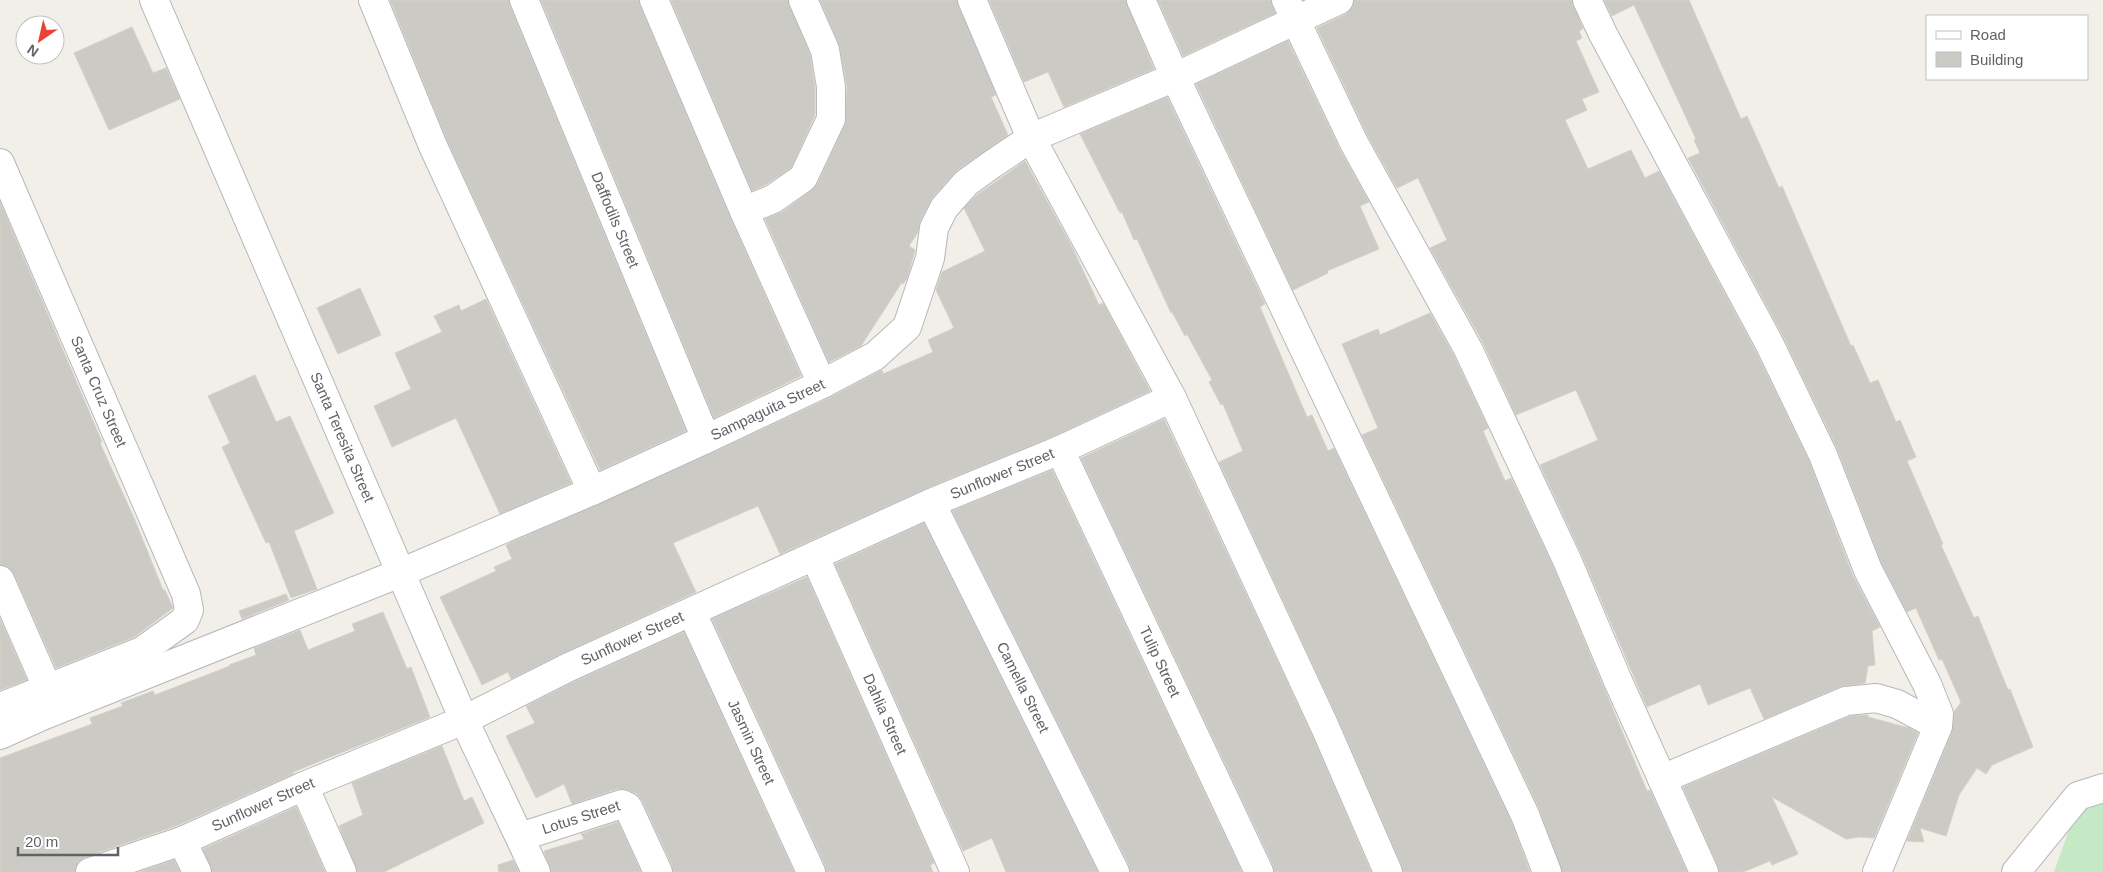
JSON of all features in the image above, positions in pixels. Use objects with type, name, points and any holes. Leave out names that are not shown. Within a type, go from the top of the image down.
[{"type":"street","name":"Santa Teresita Street","points":[[154,0],[464,720],[536,872]]},
{"type":"street","points":[[373,0],[434,146],[592,491]]},
{"type":"street","name":"Daffodils Street","points":[[524,0],[706,439]]},
{"type":"street","points":[[654,0],[744,211],[822,384]]},
{"type":"street","points":[[744,211],[773,199],[803,178],[831,119],[831,87],[825,50],[803,0]]},
{"type":"street","points":[[972,0],[1031,138],[1172,398],[1325,727],[1388,872]]},
{"type":"street","points":[[1141,0],[1175,78],[1524,815],[1547,872]]},
{"type":"street","name":"Sampaguita Street","points":[[0,735],[42,716],[400,573],[592,491],[822,384],[875,356],[906,327],[930,258],[934,228],[944,208],[966,184],[1031,138],[1175,78],[1291,10],[1339,0]]},
{"type":"street","points":[[1587,0],[1603,34],[1770,345],[1823,456],[1868,570],[1927,684],[1938,714],[1938,726],[1877,872]]},
{"type":"street","points":[[1291,10],[1354,143],[1468,349],[1567,560],[1704,872]]},
{"type":"street","name":"Santa Cruz Street","points":[[0,163],[186,594],[189,610],[185,620],[142,650],[47,687]]},
{"type":"street","name":"Sunflower Street","points":[[90,872],[182,841],[304,786],[464,720],[569,668],[931,503],[1060,450],[1172,398]]},
{"type":"street","name":"Tulip Street","points":[[1060,450],[1259,872]]},
{"type":"street","name":"Camella Street","points":[[931,503],[1115,872]]},
{"type":"street","name":"Dahlia Street","points":[[816,557],[955,872]]},
{"type":"street","points":[[0,580],[47,687],[0,707]]},
{"type":"street","name":"Jasmin Street","points":[[692,613],[811,872]]},
{"type":"street","points":[[1662,779],[1846,700],[1876,698],[1897,704],[1938,726]]},
{"type":"street","points":[[304,786],[342,872]]},
{"type":"street","points":[[2016,872],[2078,796],[2103,788]]},
{"type":"street","name":"Lotus Street","points":[[520,837],[622,804],[628,806],[658,872]]},
{"type":"street","points":[[182,841],[197,872]]},
{"type":"green space","points":[[2103,795],[2103,872],[2054,872],[2079,802]]},
{"type":"building","points":[[390,0],[509,0],[686,431],[600,470],[447,140]]},
{"type":"building","points":[[541,0],[639,0],[730,217],[801,376],[714,418]]},
{"type":"building","points":[[671,0],[788,0],[810,54],[815,88],[815,115],[791,168],[765,185],[752,191]]},
{"type":"building","points":[[820,0],[957,0],[996,95],[991,97],[1008,135],[957,170],[932,198],[920,221],[918,232],[909,246],[915,250],[907,279],[903,284],[902,282],[861,346],[829,362],[765,219],[782,212],[817,185],[845,125],[847,87],[840,48]]},
{"type":"building","points":[[989,0],[1126,0],[1154,69],[1064,107],[1048,72],[1024,82]]},
{"type":"building","points":[[1158,0],[1271,0],[1275,13],[1183,56]]},
{"type":"building","points":[[1354,0],[1572,0],[1583,29],[1579,31],[1582,38],[1576,41],[1599,92],[1582,99],[1587,110],[1565,120],[1588,169],[1631,150],[1645,178],[1659,171],[1756,352],[1809,461],[1853,576],[1880,627],[1872,631],[1875,665],[1868,666],[1865,683],[1840,687],[1764,719],[1750,688],[1708,705],[1700,684],[1647,707],[1581,553],[1540,465],[1598,440],[1576,390],[1516,415],[1482,341],[1430,248],[1447,240],[1418,178],[1397,188],[1368,136],[1317,28],[1346,14],[1352,8]]},
{"type":"building","points":[[1604,0],[1689,0],[1741,119],[1747,116],[1779,188],[1782,186],[1851,346],[1853,345],[1870,383],[1878,380],[1896,422],[1900,420],[1916,457],[1907,461],[1943,544],[1941,545],[1974,618],[1978,616],[2033,747],[1992,765],[1986,774],[1977,768],[1959,795],[1946,836],[1920,828],[1924,842],[1907,841],[1952,732],[1954,712],[1961,702],[1942,659],[1939,660],[1916,608],[1907,612],[1882,564],[1837,448],[1784,338],[1688,158],[1700,153],[1694,140],[1696,139],[1634,5],[1612,16]]},
{"type":"building","points":[[132,27],[153,73],[166,68],[180,99],[109,130],[74,53]]},
{"type":"building","points":[[1288,41],[1340,150],[1369,202],[1360,206],[1379,249],[1327,271],[1328,273],[1293,290],[1196,84]]},
{"type":"building","points":[[1167,97],[1265,304],[1260,307],[1307,417],[1312,415],[1328,451],[1334,448],[1511,821],[1530,872],[1403,872],[1339,721],[1219,462],[1243,451],[1223,404],[1221,405],[1209,382],[1212,380],[1187,334],[1185,336],[1171,313],[1137,239],[1134,240],[1122,212],[1120,213],[1080,134]]},
{"type":"building","points":[[1025,161],[1073,249],[1099,305],[1103,303],[1150,391],[1054,436],[925,489],[780,554],[758,506],[673,543],[696,592],[511,679],[508,672],[482,685],[440,597],[496,571],[494,567],[512,559],[506,545],[712,453],[829,398],[882,370],[883,374],[933,352],[928,340],[954,328],[936,290],[942,272],[985,251],[964,208],[977,195]]},
{"type":"building","points":[[0,202],[102,442],[100,443],[134,518],[163,590],[165,590],[173,608],[134,637],[56,668],[14,574],[9,567],[0,565]]},
{"type":"building","points":[[360,288],[381,335],[338,354],[317,308]]},
{"type":"building","points":[[486,299],[571,483],[500,514],[456,418],[392,447],[374,406],[411,389],[395,353],[442,332],[434,316],[459,305],[461,311]]},
{"type":"building","points":[[1430,313],[1454,356],[1488,428],[1483,431],[1505,481],[1511,478],[1553,566],[1647,791],[1650,790],[1687,872],[1562,872],[1539,808],[1362,435],[1378,428],[1342,344],[1378,329],[1380,335]]},
{"type":"building","points":[[255,375],[276,422],[290,416],[334,513],[294,531],[317,589],[291,598],[269,542],[266,543],[222,447],[230,443],[208,396]]},
{"type":"building","points":[[1164,419],[1311,733],[1371,872],[1274,872],[1273,865],[1081,458]]},
{"type":"building","points":[[1052,470],[1242,872],[1130,872],[1129,865],[952,511]]},
{"type":"building","points":[[924,523],[1098,872],[1006,872],[992,838],[963,851],[835,564]]},
{"type":"building","points":[[807,577],[934,863],[930,865],[933,872],[826,872],[825,865],[712,619]]},
{"type":"building","points":[[286,594],[289,600],[242,619],[239,611]]},
{"type":"building","points":[[383,612],[407,669],[411,667],[430,717],[293,772],[293,774],[176,826],[85,857],[78,862],[75,872],[0,872],[0,758],[92,724],[90,718],[123,706],[121,703],[153,691],[155,695],[256,655],[254,648],[300,630],[308,650],[355,631],[352,624]]},
{"type":"building","points":[[0,619],[27,680],[0,690]]},
{"type":"building","points":[[684,632],[794,872],[673,872],[672,865],[642,800],[636,793],[617,789],[572,804],[564,784],[536,798],[506,736],[535,723],[526,706]]},
{"type":"building","points":[[1868,715],[1868,717],[1909,728],[1918,733],[1874,838],[1859,837],[1846,839],[1772,797],[1798,854],[1772,865],[1770,861],[1743,872],[1719,872],[1683,787],[1850,716]]},
{"type":"building","points":[[442,746],[464,801],[472,797],[484,823],[384,872],[357,872],[339,826],[363,815],[352,783]]},
{"type":"building","points":[[296,807],[325,872],[212,872],[203,849]]},
{"type":"building","points":[[618,822],[641,872],[551,872],[544,851],[584,839],[581,834]]},
{"type":"building","points":[[174,860],[180,872],[139,872]]},
{"type":"building","points":[[513,860],[519,872],[499,872],[498,865]]}]
